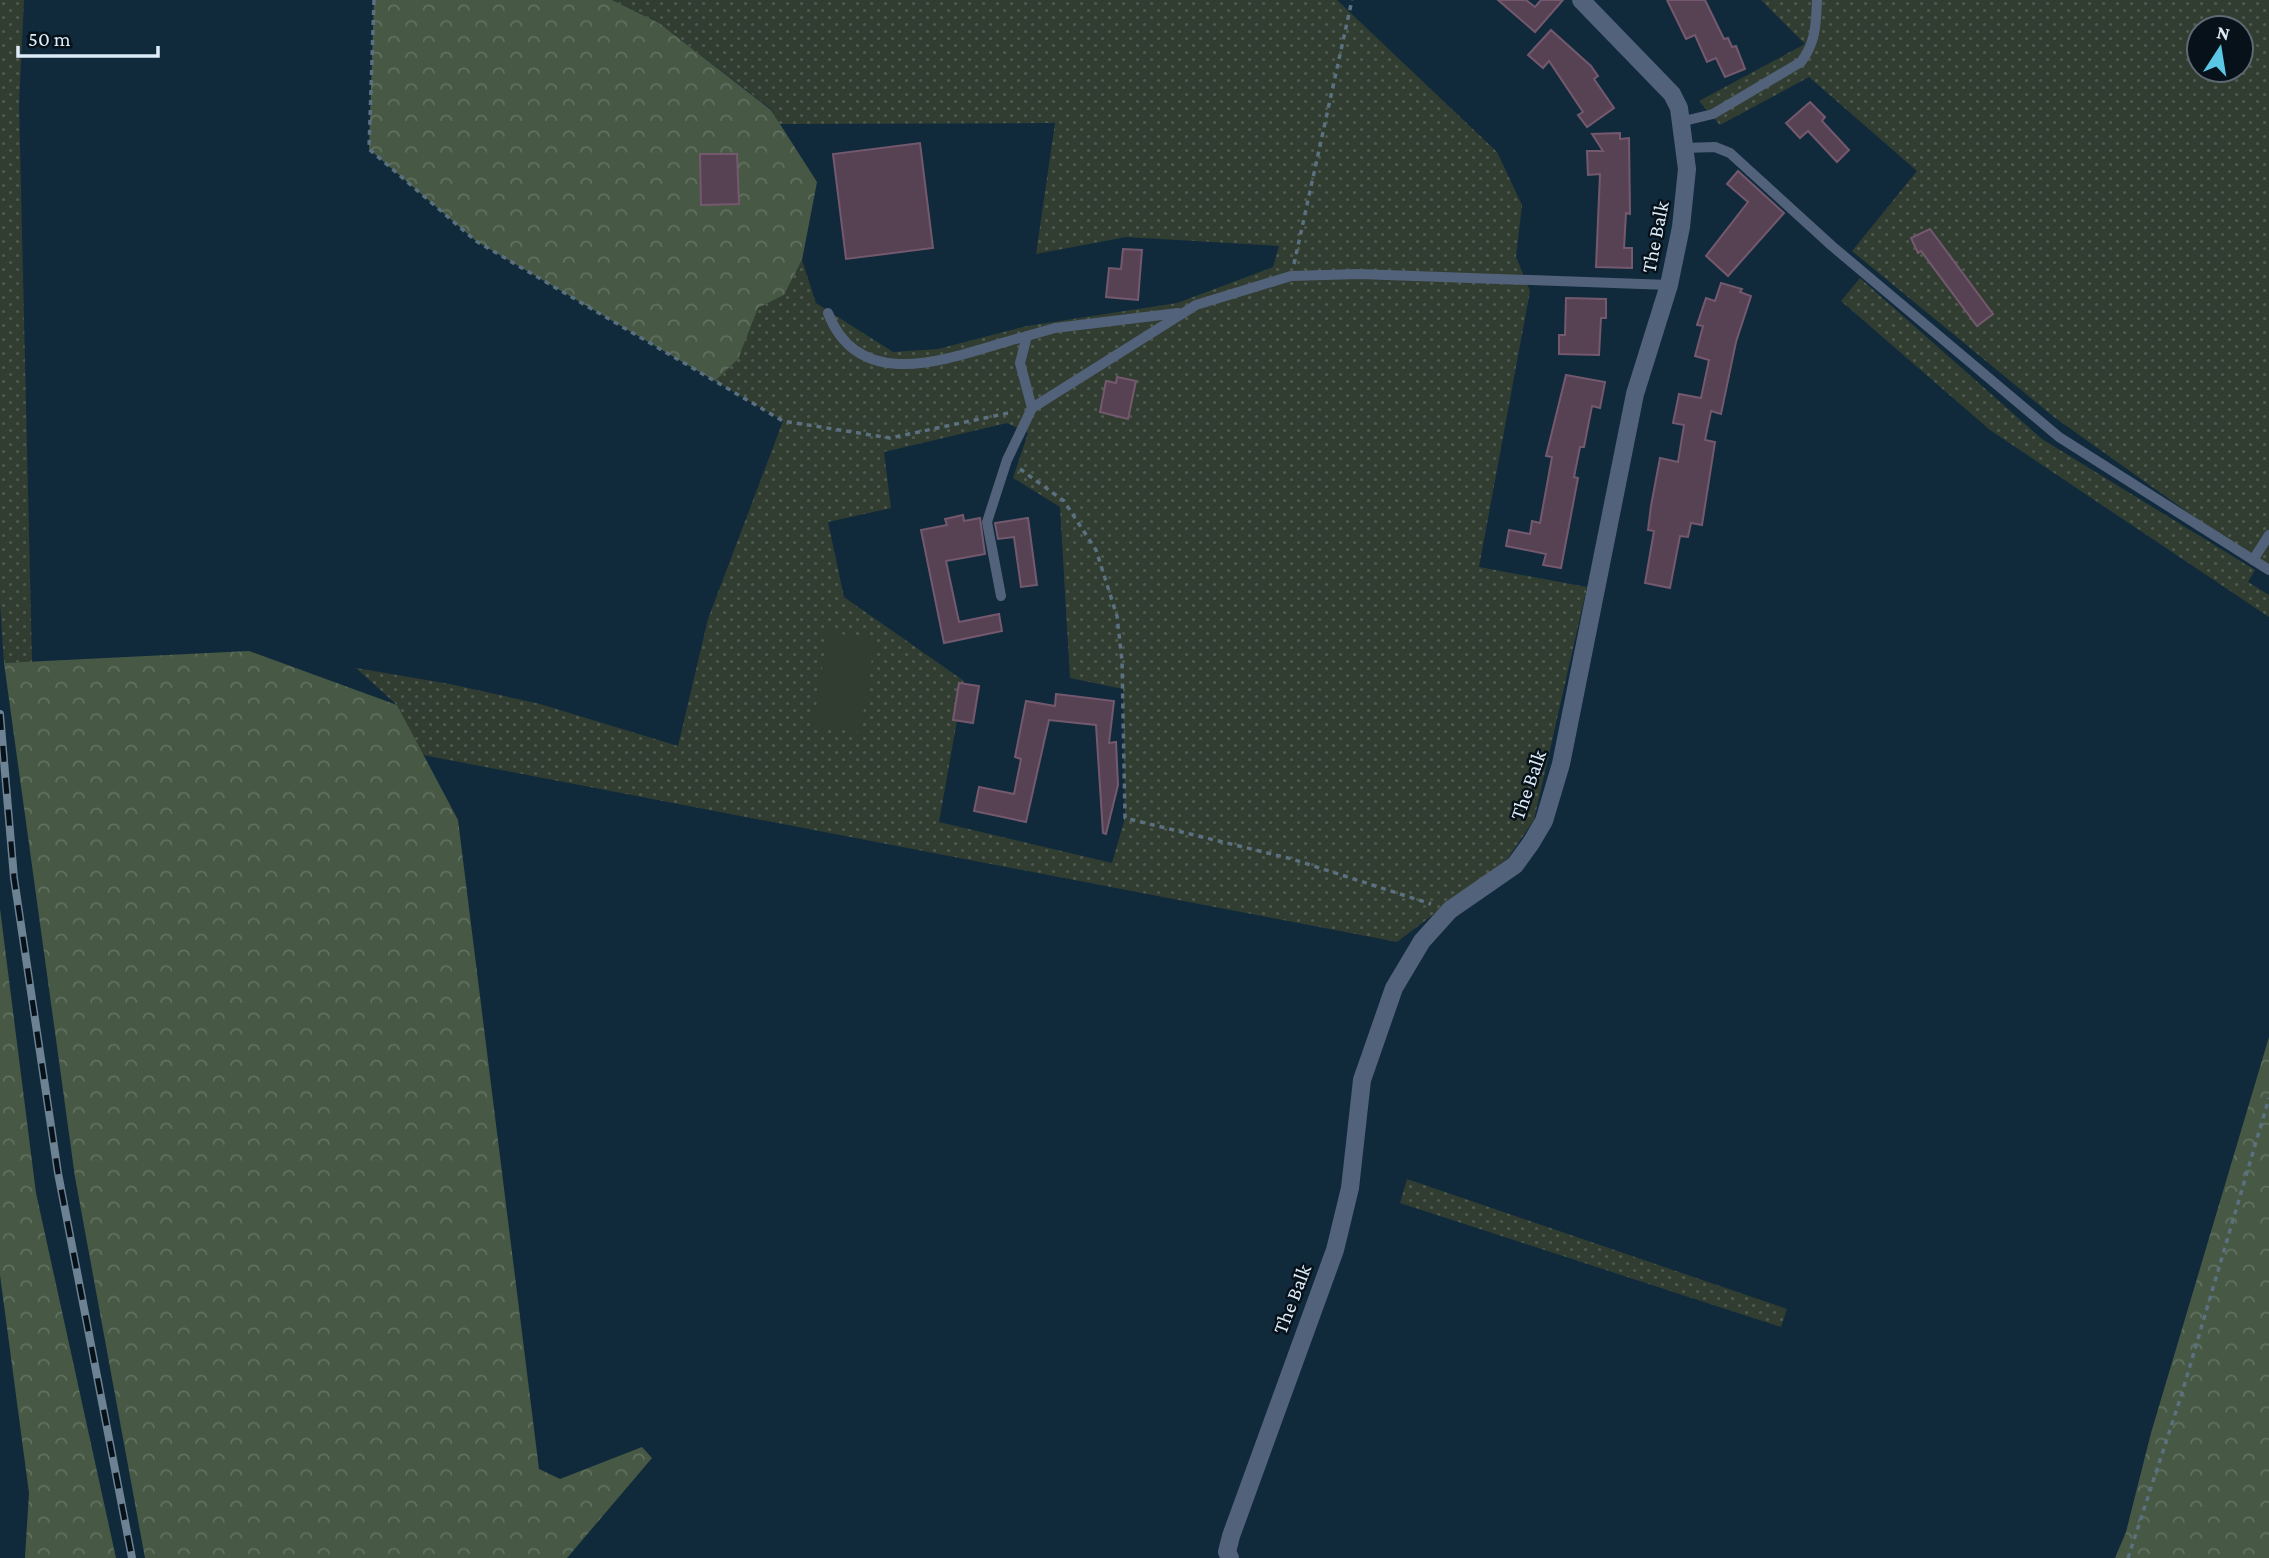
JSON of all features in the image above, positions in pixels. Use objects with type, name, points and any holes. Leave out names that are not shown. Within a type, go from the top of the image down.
[{"type":"street","name":"The Balk","points":[[1229,1555],[1281,1392],[1335,1250],[1350,1188],[1355,1120],[1371,1049],[1394,988],[1423,940],[1450,910],[1515,865],[1544,821],[1561,764],[1635,394],[1669,285],[1686,198],[1679,108],[1671,94],[1581,0]]},
{"type":"lane","points":[[1680,122],[1713,114],[1801,62],[1811,49],[1815,35],[1818,0]]},
{"type":"lane","points":[[1684,148],[1715,147],[1730,153],[1832,246],[2059,437],[2269,570]]},
{"type":"lane","points":[[1000,596],[987,522],[1007,460],[1032,408],[1196,305],[1291,276],[1359,274],[1669,285]]},
{"type":"lane","points":[[828,313],[834,329],[847,345],[865,356],[890,364],[922,364],[1055,328],[1184,313]]},
{"type":"lane","points":[[1027,335],[1020,363],[1032,408]]},
{"type":"lane","points":[[2253,560],[2269,535]]},
{"type":"path","points":[[374,0],[369,149],[476,241],[783,421],[890,438],[1032,408]]},
{"type":"path","points":[[1291,276],[1352,0]]},
{"type":"path","points":[[1007,460],[1064,501],[1096,550],[1117,616],[1122,661],[1125,818],[1292,859],[1450,910]]},
{"type":"path","points":[[2128,1558],[2182,1393],[2269,1098]]},
{"type":"green space","points":[[0,0],[24,0],[19,104],[32,662],[4,663],[0,603]]},
{"type":"green space","points":[[374,0],[612,0],[659,23],[771,110],[817,182],[802,260],[784,295],[758,308],[738,359],[715,381],[476,241],[369,149]]},
{"type":"green space","points":[[612,0],[1337,0],[1497,152],[1522,205],[1516,257],[1530,291],[1479,567],[1587,587],[1534,820],[1508,858],[1397,942],[423,755],[397,705],[356,668],[450,684],[540,704],[678,746],[708,619],[783,421],[715,381],[738,358],[758,308],[784,295],[802,260],[816,303],[893,352],[938,349],[1027,326],[1177,303],[1273,267],[1279,246],[1126,237],[1036,254],[1055,123],[780,124],[771,109],[659,23]],"holes":[[[1007,423],[1028,433],[1013,478],[1060,507],[1070,678],[1123,689],[1125,818],[1112,863],[939,822],[964,681],[844,597],[828,522],[891,508],[884,452]]]},
{"type":"green space","points":[[1761,0],[2269,0],[2269,570],[2054,417],[1852,251],[1917,171],[1809,77],[1720,125],[1699,101],[1805,44]]},
{"type":"green space","points":[[1860,278],[2042,439],[2255,570],[2248,582],[2269,595],[2269,617],[1990,430],[1841,301]]},
{"type":"green space","points":[[828,632],[875,639],[860,733],[813,725]]},
{"type":"green space","points":[[249,651],[397,705],[458,820],[539,1469],[560,1479],[642,1447],[652,1458],[567,1558],[145,1558],[75,1177],[4,663]]},
{"type":"green space","points":[[0,909],[36,1193],[116,1558],[25,1558],[29,1493],[0,1275]]},
{"type":"green space","points":[[2269,1037],[2269,1558],[2115,1558],[2126,1532],[2151,1433]]},
{"type":"green space","points":[[1407,1179],[1787,1309],[1781,1327],[1400,1203]]},
{"type":"building","points":[[1498,0],[1526,0],[1535,7],[1541,0],[1563,0],[1535,32]]},
{"type":"building","points":[[1667,0],[1705,0],[1724,39],[1728,38],[1732,47],[1736,46],[1745,69],[1725,77],[1716,58],[1707,62],[1695,35],[1686,39]]},
{"type":"building","points":[[1551,30],[1591,66],[1598,76],[1594,79],[1614,108],[1587,127],[1578,115],[1583,112],[1549,61],[1543,68],[1528,55]]},
{"type":"building","points":[[1810,102],[1825,117],[1822,121],[1849,150],[1837,162],[1808,131],[1800,138],[1786,123]]},
{"type":"building","points":[[1620,133],[1620,139],[1629,138],[1630,214],[1626,213],[1624,248],[1632,248],[1632,268],[1596,267],[1600,174],[1588,175],[1587,151],[1603,151],[1592,134]]},
{"type":"building","points":[[920,143],[933,248],[846,259],[833,154]]},
{"type":"building","points":[[700,154],[737,154],[739,204],[701,205]]},
{"type":"building","points":[[1738,171],[1784,213],[1728,276],[1706,256],[1748,202],[1727,184]]},
{"type":"building","points":[[1930,229],[1993,314],[1977,326],[1921,251],[1918,253],[1911,238]]},
{"type":"building","points":[[1123,249],[1142,250],[1138,300],[1106,297],[1109,268],[1121,269]]},
{"type":"building","points":[[1721,283],[1742,289],[1740,292],[1751,296],[1736,342],[1721,414],[1711,411],[1705,440],[1715,442],[1702,525],[1691,523],[1688,537],[1680,536],[1670,588],[1645,583],[1654,531],[1648,530],[1660,458],[1678,462],[1684,425],[1673,423],[1679,394],[1701,398],[1709,360],[1695,356],[1703,326],[1697,325],[1706,298],[1715,301]]},
{"type":"building","points":[[1566,298],[1606,299],[1606,318],[1601,318],[1599,355],[1559,354],[1559,335],[1565,335]]},
{"type":"building","points":[[1566,375],[1605,382],[1600,408],[1592,406],[1584,447],[1580,447],[1574,477],[1578,478],[1561,568],[1543,565],[1546,554],[1506,546],[1509,530],[1530,534],[1532,521],[1540,523],[1552,457],[1546,456]]},
{"type":"building","points":[[1117,377],[1136,381],[1128,419],[1100,412],[1106,381],[1116,383]]},
{"type":"building","points":[[963,515],[964,521],[980,518],[985,554],[946,561],[959,622],[999,614],[1002,631],[944,643],[921,530],[947,525],[945,519]]},
{"type":"building","points":[[1028,518],[1037,585],[1021,587],[1014,537],[998,539],[995,523]]},
{"type":"building","points":[[959,683],[979,686],[973,723],[953,720]]},
{"type":"building","points":[[1056,694],[1114,701],[1109,743],[1116,742],[1118,785],[1106,834],[1103,833],[1096,725],[1049,720],[1026,822],[974,811],[979,787],[1014,794],[1021,759],[1015,757],[1026,701],[1055,706]]},
{"type":"railway","points":[[0,714],[14,878],[58,1173],[132,1558]]}]
